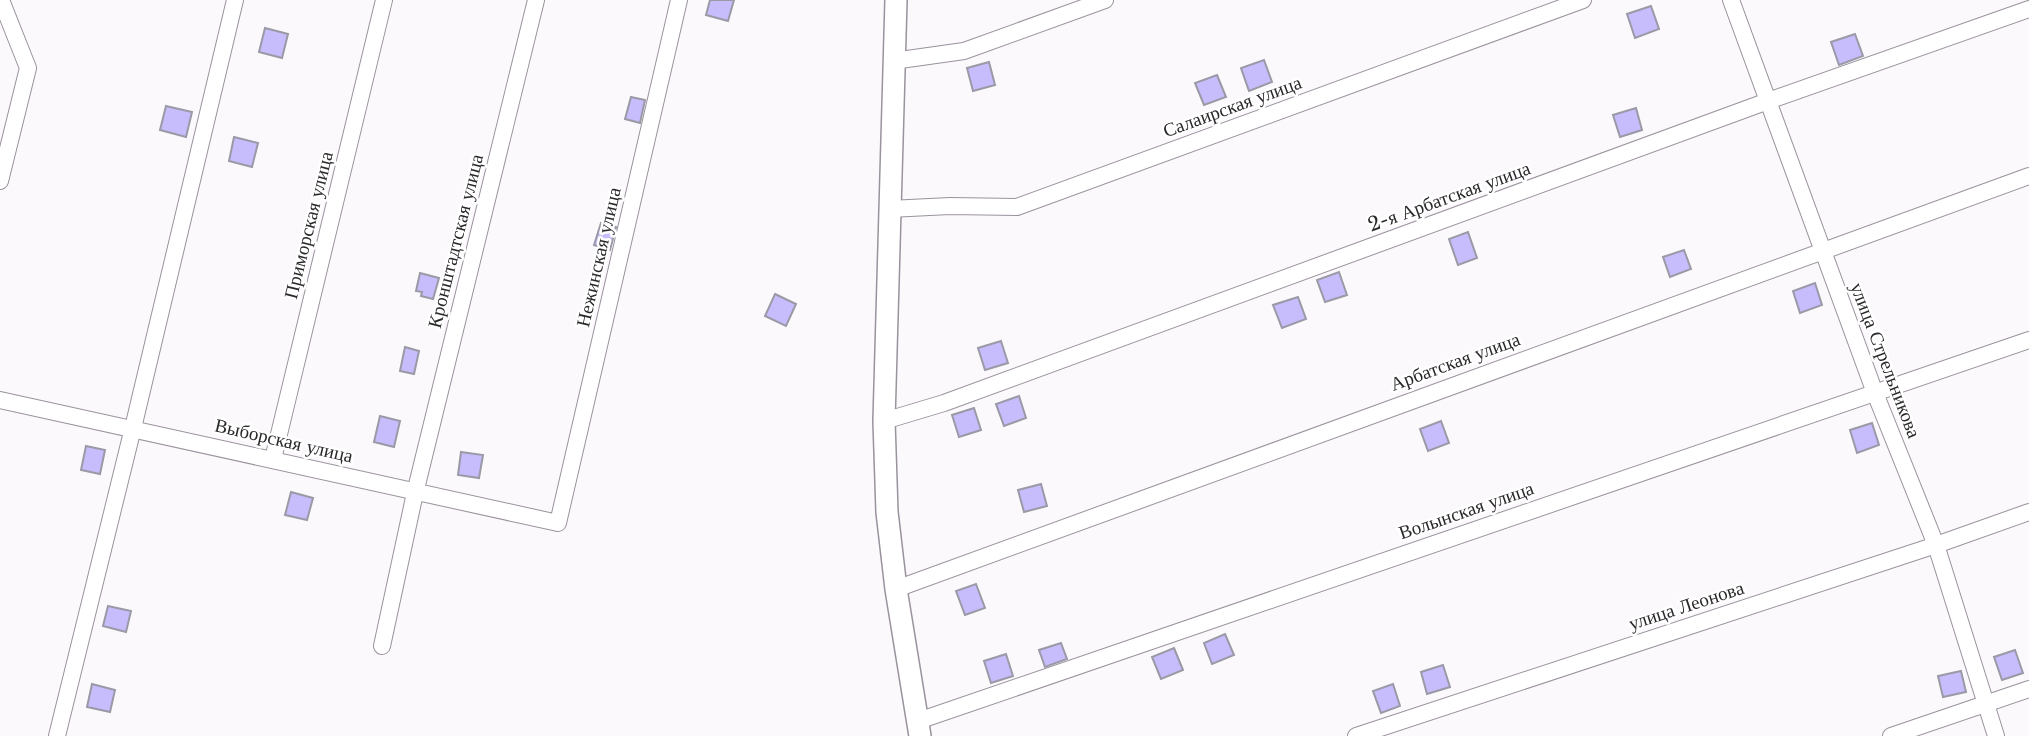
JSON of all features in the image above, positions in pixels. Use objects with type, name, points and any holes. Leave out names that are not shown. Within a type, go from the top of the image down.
[{"type":"main road","points":[[896,0],[884,421],[887,512],[896,589],[919,728]]},
{"type":"street","points":[[0,181],[28,68],[1,0]]},
{"type":"street","points":[[57,736],[134,428],[235,0]]},
{"type":"street","name":"Приморская улица","points":[[273,459],[384,0]]},
{"type":"street","name":"Кронштадтская улица","points":[[382,646],[415,492],[537,0]]},
{"type":"street","name":"Нежинская улица","points":[[558,523],[680,0]]},
{"type":"street","points":[[893,61],[964,51],[1105,0]]},
{"type":"street","name":"Салаирская улица","points":[[889,209],[1017,207],[1583,0]]},
{"type":"street","name":"улица Стрельникова","points":[[1731,0],[1875,393],[1936,545],[1996,736]]},
{"type":"street","name":"2-я Арбатская улица","points":[[884,421],[944,403],[1768,101],[2029,9]]},
{"type":"street","name":"Арбатская улица","points":[[896,589],[2029,176]]},
{"type":"street","name":"Волынская улица","points":[[919,728],[2029,340]]},
{"type":"street","name":"Выборская улица","points":[[0,400],[558,523]]},
{"type":"street","name":"улица Леонова","points":[[1356,736],[2029,512]]},
{"type":"street","points":[[1891,736],[2029,689]]},
{"type":"building","points":[[710,0],[734,0],[728,21],[706,15]]},
{"type":"building","points":[[1651,6],[1659,29],[1635,38],[1627,14]]},
{"type":"building","points":[[265,28],[288,34],[282,58],[259,52]]},
{"type":"building","points":[[1855,34],[1863,56],[1839,65],[1831,42]]},
{"type":"building","points":[[1264,60],[1272,82],[1249,91],[1241,68]]},
{"type":"building","points":[[989,62],[995,85],[973,91],[967,68]]},
{"type":"building","points":[[1217,75],[1226,97],[1204,105],[1195,83]]},
{"type":"building","points":[[631,97],[645,100],[640,123],[625,119]]},
{"type":"building","points":[[166,106],[192,112],[186,137],[160,130]]},
{"type":"building","points":[[1636,108],[1642,130],[1620,137],[1613,115]]},
{"type":"building","points":[[234,137],[258,143],[252,167],[229,161]]},
{"type":"building","points":[[601,223],[616,227],[610,250],[594,245]]},
{"type":"building","points":[[1468,232],[1477,258],[1458,265],[1449,239]]},
{"type":"building","points":[[1684,250],[1691,269],[1670,277],[1663,257]]},
{"type":"building","points":[[1339,272],[1347,295],[1325,302],[1317,280]]},
{"type":"building","points":[[420,273],[439,278],[433,299],[421,296],[422,292],[416,291]]},
{"type":"building","points":[[1815,283],[1822,305],[1800,313],[1793,291]]},
{"type":"building","points":[[775,294],[796,304],[786,326],[765,316]]},
{"type":"building","points":[[1298,297],[1306,319],[1282,328],[1273,305]]},
{"type":"building","points":[[1001,341],[1008,363],[985,370],[978,348]]},
{"type":"building","points":[[405,347],[419,351],[414,374],[400,371]]},
{"type":"building","points":[[1019,396],[1026,418],[1004,426],[996,404]]},
{"type":"building","points":[[974,408],[981,430],[959,437],[952,415]]},
{"type":"building","points":[[380,416],[400,421],[394,447],[374,442]]},
{"type":"building","points":[[1441,421],[1449,443],[1428,451],[1420,429]]},
{"type":"building","points":[[1872,423],[1879,445],[1857,453],[1850,430]]},
{"type":"building","points":[[86,446],[105,450],[100,474],[81,470]]},
{"type":"building","points":[[461,452],[483,455],[479,478],[458,475]]},
{"type":"building","points":[[1041,484],[1047,506],[1024,512],[1018,490]]},
{"type":"building","points":[[291,492],[313,498],[307,520],[285,515]]},
{"type":"building","points":[[976,584],[985,608],[965,615],[956,591]]},
{"type":"building","points":[[108,606],[131,611],[126,632],[103,626]]},
{"type":"building","points":[[1225,634],[1234,655],[1212,664],[1204,643]]},
{"type":"building","points":[[1061,643],[1067,659],[1045,667],[1039,650]]},
{"type":"building","points":[[1174,648],[1183,670],[1161,679],[1152,657]]},
{"type":"building","points":[[2015,650],[2023,673],[2002,680],[1994,657]]},
{"type":"building","points":[[1006,654],[1013,676],[991,683],[984,661]]},
{"type":"building","points":[[1443,665],[1450,687],[1427,694],[1421,672]]},
{"type":"building","points":[[1961,671],[1966,692],[1943,697],[1938,676]]},
{"type":"building","points":[[92,684],[115,690],[110,712],[87,707]]},
{"type":"building","points":[[1393,684],[1400,706],[1381,713],[1373,691]]}]
